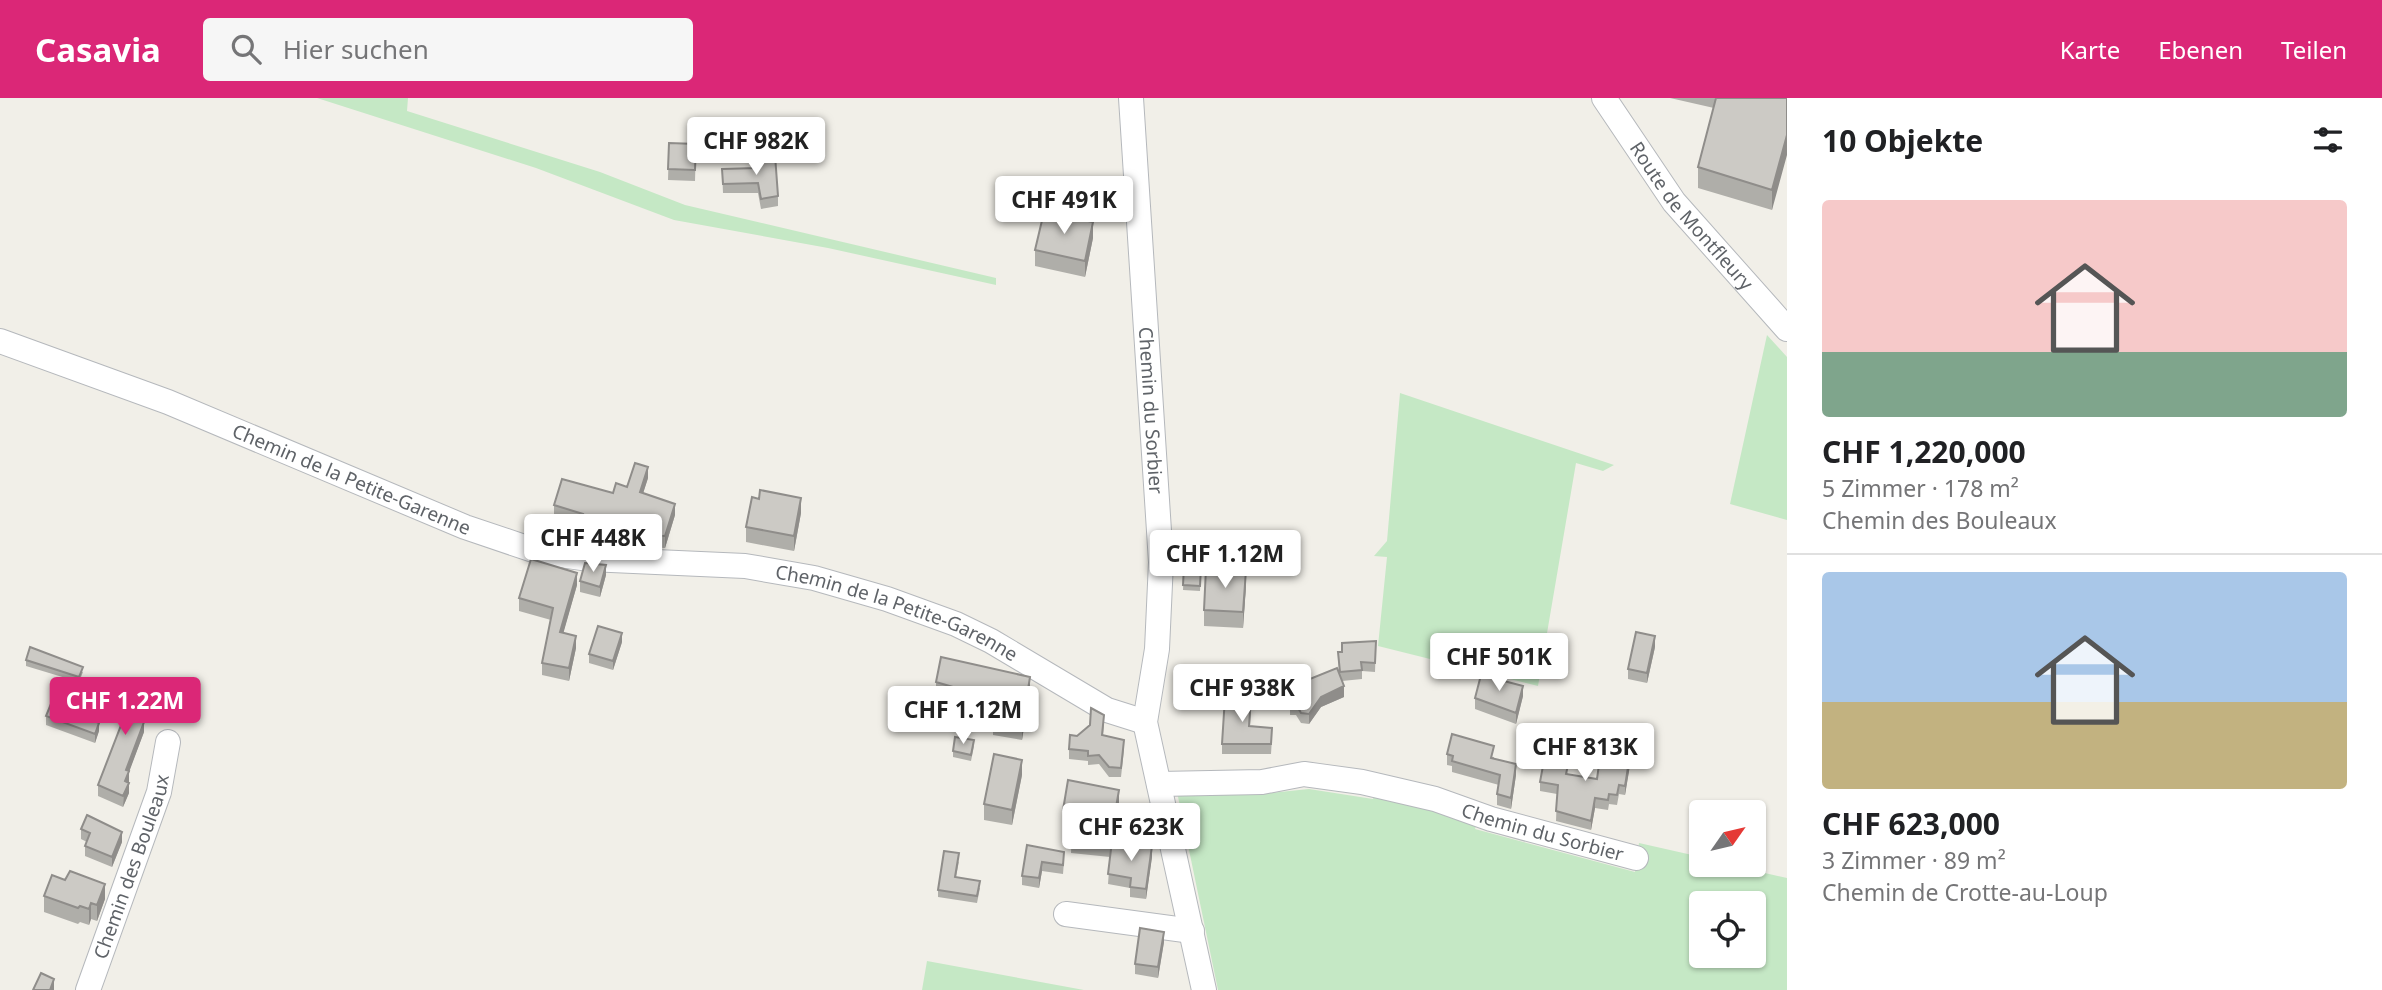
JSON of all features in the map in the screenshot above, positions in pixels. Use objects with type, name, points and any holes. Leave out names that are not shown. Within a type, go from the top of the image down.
[{"type":"street","name":"Chemin du Sorbier","points":[[1131,98],[1161,562],[1157,649],[1145,722]]},
{"type":"street","name":"Route de Montfleury","points":[[1604,98],[1674,202],[1787,329]]},
{"type":"street","name":"Chemin de la Petite-Garenne","points":[[0,341],[168,402],[465,527],[536,551],[589,559],[745,566],[814,578],[887,599],[974,632],[1107,710],[1145,722]]},
{"type":"street","points":[[1145,722],[1204,990]]},
{"type":"street","name":"Chemin des Bouleaux","points":[[88,990],[159,792],[168,742]]},
{"type":"street","name":"Chemin du Sorbier","points":[[1159,784],[1255,782],[1304,774],[1362,782],[1435,799],[1490,819],[1636,858]]},
{"type":"street","points":[[1066,914],[1192,931]]},
{"type":"green space","points":[[317,98],[408,98],[407,111],[600,172],[685,205],[996,278],[996,285],[828,248],[674,220],[536,168]]},
{"type":"green space","points":[[1767,335],[1787,357],[1787,520],[1730,504]]},
{"type":"green space","points":[[1400,393],[1614,465],[1603,471],[1576,463],[1538,686],[1378,646],[1387,557],[1374,556],[1387,541]]},
{"type":"green space","points":[[1309,789],[1373,799],[1375,791],[1477,823],[1475,829],[1635,872],[1639,843],[1689,854],[1689,877],[1766,877],[1766,873],[1787,878],[1787,990],[1218,990],[1177,792],[1251,795]]},
{"type":"green space","points":[[927,961],[1084,990],[922,990]]},
{"type":"building","points":[[1716,98],[1787,98],[1787,135],[1772,190],[1698,167]]},
{"type":"building","points":[[669,143],[696,144],[695,170],[668,169]]},
{"type":"building","points":[[775,155],[778,196],[761,199],[758,183],[723,184],[722,169],[757,168],[756,163],[762,163],[762,156]]},
{"type":"building","points":[[1044,212],[1093,222],[1085,261],[1035,250]]},
{"type":"building","points":[[635,463],[648,467],[640,492],[675,504],[665,536],[644,535],[615,526],[614,530],[581,520],[583,514],[554,505],[562,479],[613,493],[616,483],[627,487]]},
{"type":"building","points":[[760,490],[801,498],[794,536],[746,527],[752,497],[759,499]]},
{"type":"building","points":[[531,559],[577,573],[560,632],[576,636],[569,668],[542,663],[553,608],[519,598]]},
{"type":"building","points":[[585,563],[606,565],[600,587],[580,581]]},
{"type":"building","points":[[1184,566],[1201,567],[1200,586],[1183,585]]},
{"type":"building","points":[[1206,568],[1246,570],[1243,612],[1204,610]]},
{"type":"building","points":[[598,626],[622,633],[613,661],[589,654]]},
{"type":"building","points":[[1636,632],[1655,636],[1647,673],[1628,669]]},
{"type":"building","points":[[1376,641],[1375,663],[1361,662],[1362,670],[1340,672],[1338,652],[1342,652],[1342,643]]},
{"type":"building","points":[[30,647],[83,667],[79,677],[26,660]]},
{"type":"building","points":[[941,657],[1030,677],[1022,727],[993,722],[997,700],[936,682]]},
{"type":"building","points":[[1337,668],[1344,686],[1321,697],[1309,714],[1301,713],[1296,704],[1290,704],[1291,678],[1310,679]]},
{"type":"building","points":[[1481,675],[1523,686],[1516,713],[1475,698]]},
{"type":"building","points":[[120,680],[150,692],[140,720],[144,722],[126,770],[129,771],[125,781],[129,783],[123,796],[98,785],[128,707],[113,701]]},
{"type":"building","points":[[55,694],[72,700],[68,710],[99,723],[95,734],[46,716]]},
{"type":"building","points":[[1225,697],[1251,698],[1249,726],[1272,728],[1271,744],[1222,744]]},
{"type":"building","points":[[1091,708],[1104,715],[1102,735],[1124,740],[1121,768],[1109,767],[1099,755],[1088,756],[1088,751],[1069,749],[1070,735],[1077,736],[1090,725]]},
{"type":"building","points":[[1452,734],[1494,746],[1491,758],[1516,764],[1511,798],[1497,794],[1500,775],[1452,761],[1453,756],[1447,754]]},
{"type":"building","points":[[955,737],[974,740],[971,755],[953,751]]},
{"type":"building","points":[[1601,750],[1630,755],[1625,786],[1619,785],[1617,795],[1609,794],[1608,800],[1595,798],[1591,821],[1556,811],[1558,785],[1540,782],[1545,755],[1565,758],[1564,765],[1568,765],[1566,774],[1597,779]]},
{"type":"building","points":[[994,754],[1022,760],[1012,810],[984,804]]},
{"type":"building","points":[[1068,780],[1119,790],[1110,842],[1071,839],[1074,812],[1063,810]]},
{"type":"building","points":[[87,815],[122,832],[112,857],[85,846],[90,833],[81,829]]},
{"type":"building","points":[[1112,841],[1152,846],[1146,889],[1130,887],[1131,878],[1108,874]]},
{"type":"building","points":[[1027,845],[1064,852],[1063,865],[1042,862],[1039,878],[1022,876]]},
{"type":"building","points":[[944,851],[959,853],[955,877],[980,881],[977,896],[938,890]]},
{"type":"building","points":[[70,871],[105,884],[97,905],[91,903],[89,909],[80,906],[78,908],[44,896],[52,875],[65,880]]},
{"type":"building","points":[[1140,928],[1164,932],[1158,967],[1135,964]]},
{"type":"building","points":[[41,973],[54,979],[50,990],[33,990]]}]
